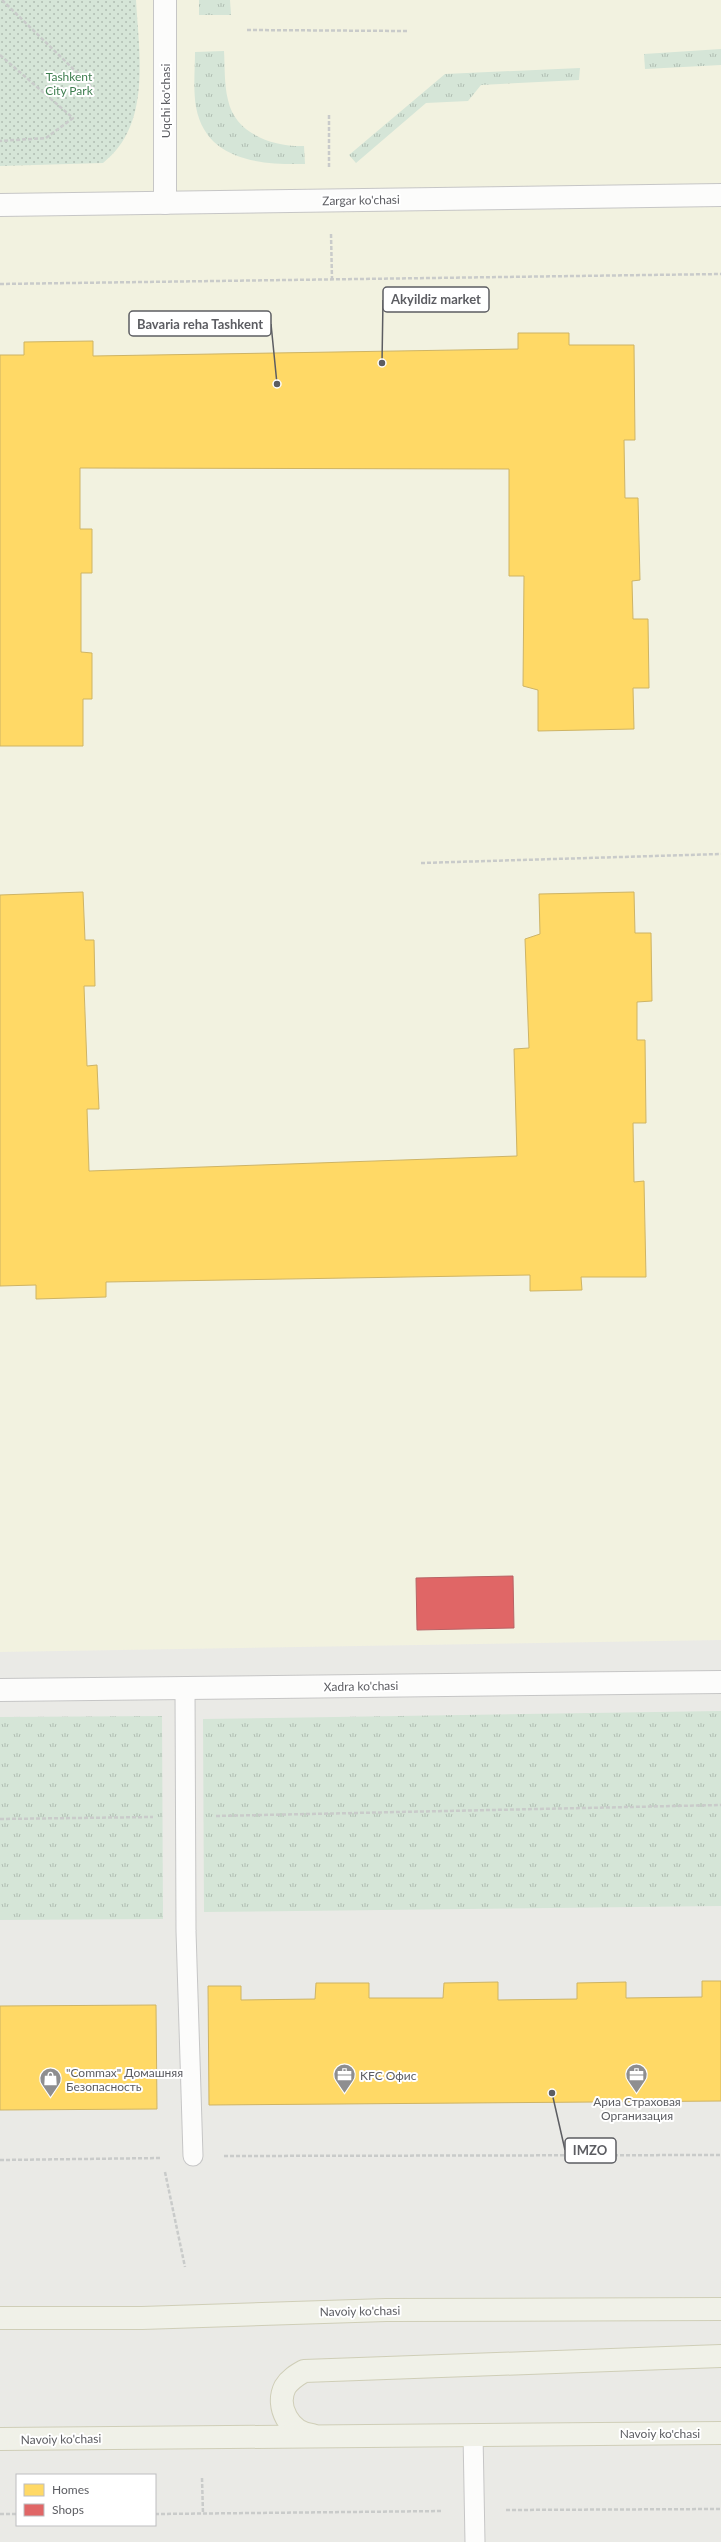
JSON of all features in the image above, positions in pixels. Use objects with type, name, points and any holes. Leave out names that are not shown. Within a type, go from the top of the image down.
[{"type":"main road","name":"Navoiy ko'chasi","points":[[0,2318],[142,2318],[386,2310],[721,2309]]},
{"type":"main road","points":[[321,2435],[305,2434],[293,2427],[285,2417],[282,2401],[285,2388],[292,2378],[304,2371],[721,2356]]},
{"type":"main road","name":"Navoiy ko'chasi","points":[[0,2439],[321,2435],[721,2433]]},
{"type":"street","name":"Uqchi ko'chasi","points":[[165,0],[165,203]]},
{"type":"street","name":"Zargar ko'chasi","points":[[0,205],[721,195]]},
{"type":"street","name":"Xadra ko'chasi","points":[[0,1690],[721,1682]]},
{"type":"lane","points":[[185,1688],[186,1931],[193,2156]]},
{"type":"lane","points":[[473,2434],[475,2542]]},
{"type":"path","points":[[2,0],[94,89]]},
{"type":"path","points":[[247,30],[408,31]]},
{"type":"path","points":[[0,55],[73,118],[46,138],[0,141]]},
{"type":"path","points":[[0,284],[721,274]]},
{"type":"path","points":[[421,863],[721,854]]},
{"type":"path","points":[[0,1819],[186,1817],[721,1805]]},
{"type":"path","points":[[0,2160],[162,2158],[193,2156],[721,2155]]},
{"type":"path","points":[[162,2158],[185,2267]]},
{"type":"path","points":[[202,2478],[203,2514]]},
{"type":"path","points":[[156,2514],[721,2509]]},
{"type":"path","points":[[0,2514],[16,2514]]},
{"type":"shaded area","points":[[0,0],[721,0],[721,1640],[0,1652]]},
{"type":"green space","name":"Tashkent City Park","points":[[0,0],[136,0],[140,65],[136,109],[129,129],[119,147],[103,163],[0,166]]},
{"type":"green space","points":[[199,0],[230,0],[231,15],[199,15]]},
{"type":"green space","points":[[721,49],[721,65],[645,69],[644,54]]},
{"type":"green space","points":[[224,51],[225,82],[228,100],[232,112],[238,122],[247,130],[268,141],[292,146],[304,146],[305,164],[254,161],[223,149],[211,139],[202,125],[196,107],[194,86],[195,52]]},
{"type":"green space","points":[[580,68],[579,80],[481,85],[468,101],[426,103],[356,163],[349,155],[445,74]]},
{"type":"green space","points":[[721,1711],[721,1906],[204,1912],[203,1719]]},
{"type":"green space","points":[[162,1716],[163,1919],[0,1920],[0,1717]]},
{"type":"building: Homes","points":[[518,333],[569,333],[569,345],[634,345],[635,440],[624,440],[625,498],[638,498],[640,580],[632,581],[633,619],[648,619],[649,688],[633,688],[634,729],[538,731],[538,690],[523,686],[524,576],[509,576],[509,469],[80,468],[80,529],[92,529],[92,573],[81,573],[81,652],[92,653],[92,699],[83,699],[83,746],[0,746],[0,355],[24,355],[24,342],[93,341],[93,356],[518,349]]},
{"type":"building: Homes","points":[[83,892],[85,940],[94,940],[95,986],[84,986],[87,1066],[97,1065],[99,1109],[87,1109],[89,1171],[517,1156],[514,1049],[529,1048],[525,939],[540,934],[539,894],[634,892],[635,933],[651,933],[652,1001],[637,1002],[637,1040],[645,1040],[646,1123],[633,1123],[634,1182],[644,1181],[646,1277],[581,1277],[582,1290],[530,1291],[530,1275],[106,1282],[106,1297],[36,1299],[36,1285],[0,1286],[0,895]]},
{"type":"building: Homes","points":[[702,1981],[721,1981],[721,2101],[209,2105],[208,1986],[241,1986],[241,2000],[315,1999],[316,1983],[369,1983],[369,1998],[443,1998],[444,1983],[498,1982],[498,2000],[577,1999],[577,1983],[626,1982],[626,1998],[702,1997]]},
{"type":"building: Homes","points":[[156,2005],[157,2109],[0,2110],[0,2006]]},
{"type":"building: Shops","points":[[513,1576],[514,1628],[417,1630],[416,1578]]},
{"type":"place","name":"Akyildiz market","points":[[382,363]]},
{"type":"place","name":"Bavaria reha Tashkent","points":[[277,384]]},
{"type":"place","name":"IMZO","points":[[552,2093]]},
{"type":"place","name":"KFC Офис","points":[[345,2094]]},
{"type":"place","name":"Ариа Страховая Организация","points":[[637,2094]]},
{"type":"place","name":"\"Commax\" Домашняя Безопасность","points":[[50,2098]]}]
